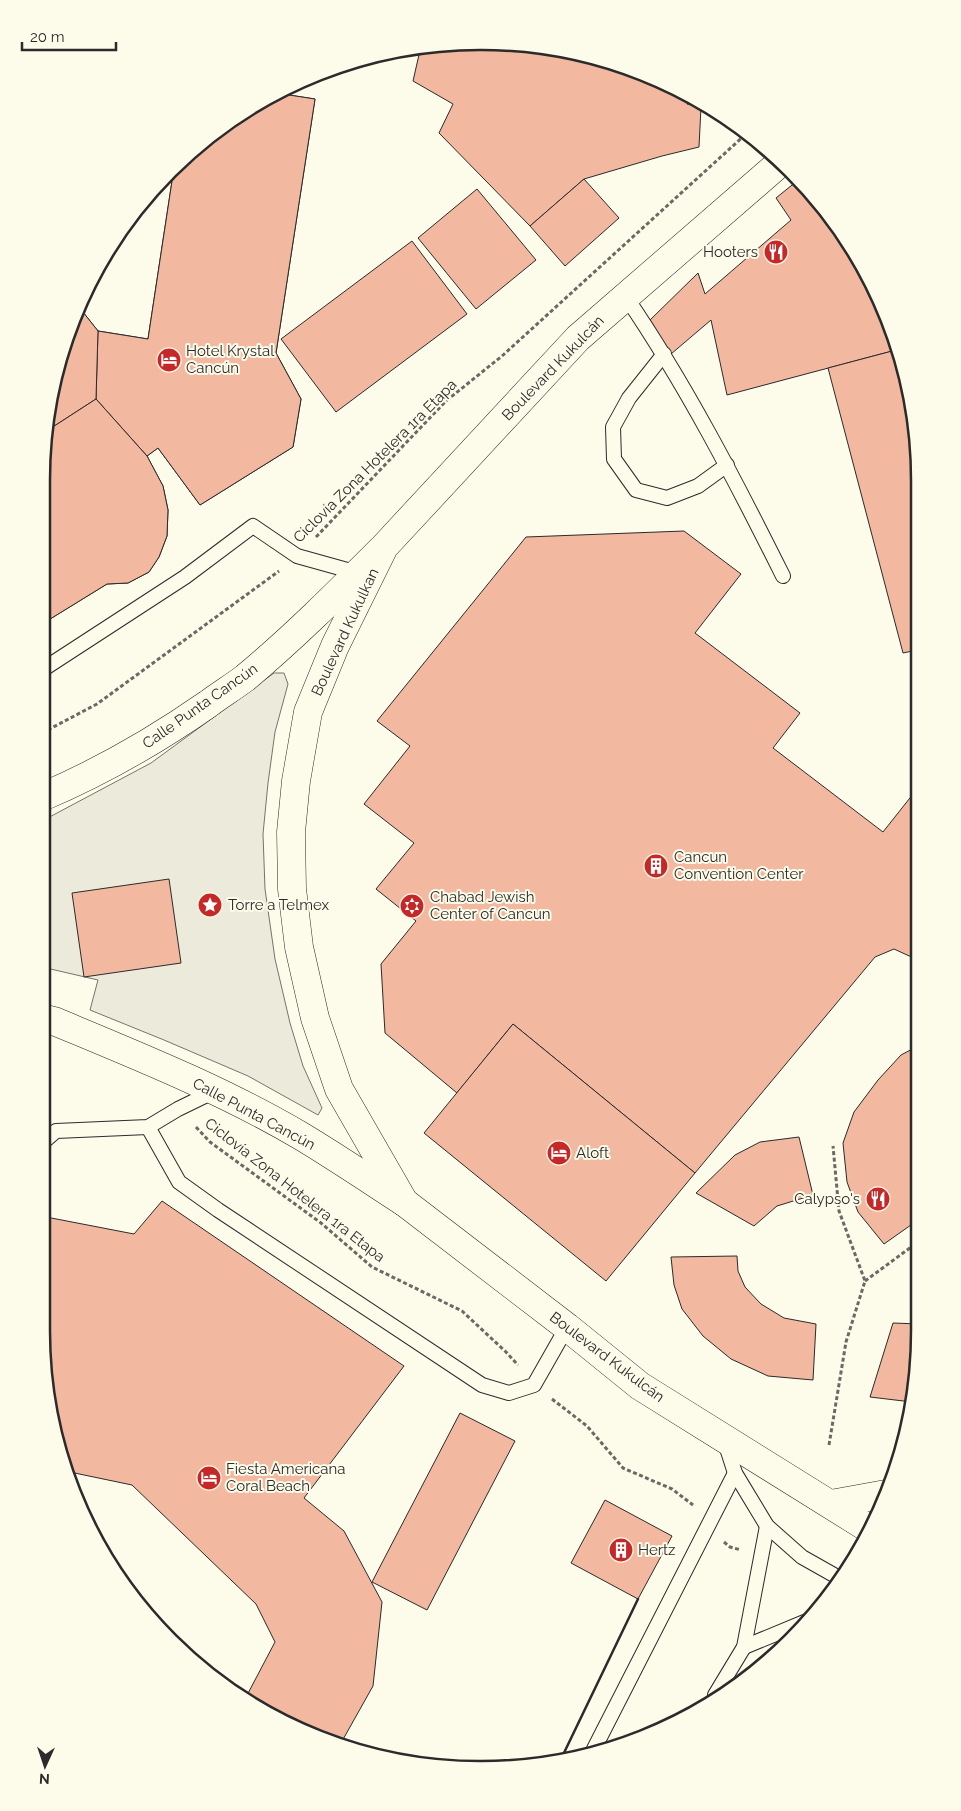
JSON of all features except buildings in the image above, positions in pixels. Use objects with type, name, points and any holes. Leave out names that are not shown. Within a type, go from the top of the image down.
[{"type":"main road","name":"Boulevard Kukulcán","points":[[384,547],[578,338],[775,167]]},
{"type":"main road","name":"Calle Punta Cancún","points":[[50,794],[77,782],[136,751],[244,679],[307,624],[384,547]]},
{"type":"main road","name":"Boulevard Kukulkan","points":[[384,547],[335,646],[308,712],[296,781],[292,823],[292,889],[300,947],[315,1018],[339,1089],[404,1202]]},
{"type":"main road","name":"Calle Punta Cancún","points":[[50,1021],[152,1062],[214,1091],[301,1136],[404,1202]]},
{"type":"main road","name":"Boulevard Kukulcán","points":[[404,1202],[567,1327],[640,1386],[864,1526]]},
{"type":"main road","points":[[831,1504],[878,1495]]},
{"type":"lane","points":[[626,296],[664,354],[727,465],[783,576]]},
{"type":"lane","points":[[664,354],[629,398],[613,427],[614,459],[636,490],[667,498],[698,486],[727,465]]},
{"type":"lane","points":[[50,665],[185,577],[253,526],[297,556],[358,573]]},
{"type":"lane","points":[[50,1137],[56,1131],[148,1127],[214,1091]]},
{"type":"lane","points":[[148,1127],[179,1182],[218,1210],[482,1385],[509,1393],[534,1385],[567,1327]]},
{"type":"lane","points":[[724,1439],[735,1473],[767,1526],[802,1557],[834,1575]]},
{"type":"lane","points":[[596,1745],[735,1473]]},
{"type":"lane","points":[[719,1689],[744,1647],[767,1526]]},
{"type":"lane","points":[[744,1647],[792,1627]]},
{"type":"path","name":"Ciclovía Zona Hotelera 1ra Etapa","points":[[50,729],[97,704],[268,581],[297,556],[446,402],[502,356],[742,138]]},
{"type":"path","name":"Ciclovía Zona Hotelera 1ra Etapa","points":[[178,1109],[210,1142],[321,1223],[372,1267],[462,1311],[506,1352],[534,1385],[588,1426],[623,1468],[672,1489],[700,1511],[708,1526],[730,1547],[752,1552],[762,1558]]},
{"type":"path","points":[[833,1146],[839,1211],[865,1280]]},
{"type":"path","points":[[829,1445],[846,1342],[865,1280],[911,1247]]},
{"type":"shaded area","points":[[274,673],[284,673],[288,684],[275,732],[263,834],[265,889],[275,959],[290,1023],[303,1066],[322,1108],[318,1115],[248,1076],[90,1010],[98,980],[50,969],[50,817],[151,763]]},
{"type":"wall","points":[[564,1753],[638,1599]]},
{"type":"place","name":"Hooters","points":[[776,252]]},
{"type":"place","name":"Hotel Krystal Cancún","points":[[169,360]]},
{"type":"place","name":"Cancun Convention Center","points":[[656,866]]},
{"type":"place","name":"Torre a Telmex","points":[[210,905]]},
{"type":"place","name":"Chabad Jewish Center of Cancun","points":[[412,906]]},
{"type":"place","name":"Aloft","points":[[559,1153]]},
{"type":"place","name":"Calypso's","points":[[878,1199]]},
{"type":"place","name":"Fiesta Americana Coral Beach","points":[[209,1478]]},
{"type":"place","name":"Hertz","points":[[621,1550]]}]
